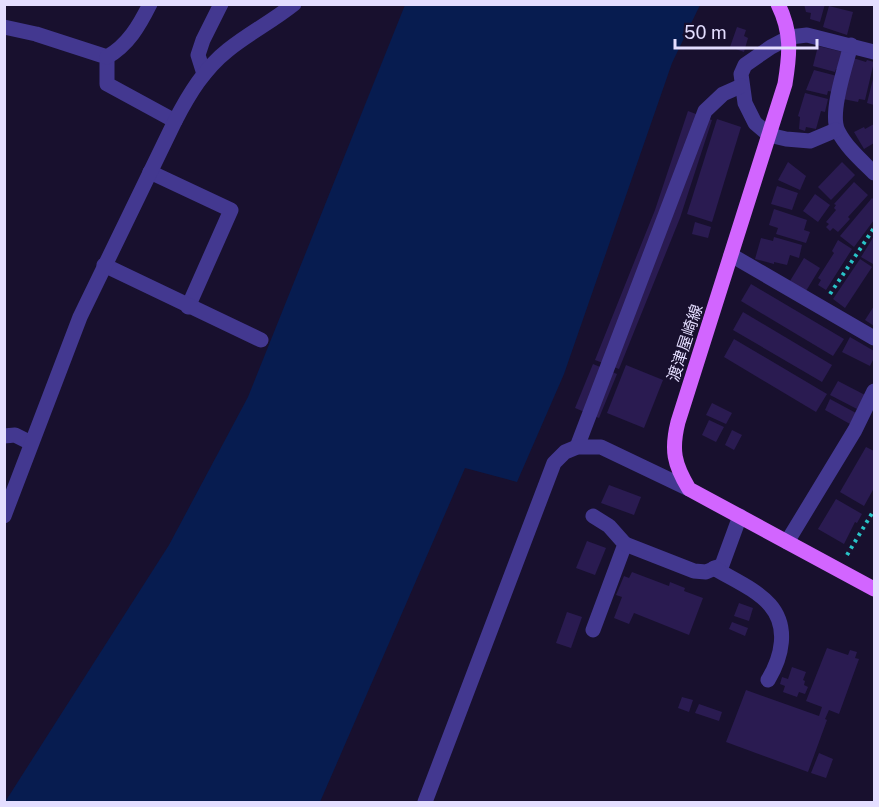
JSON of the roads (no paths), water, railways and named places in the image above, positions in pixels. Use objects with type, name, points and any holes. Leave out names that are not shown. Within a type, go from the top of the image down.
[{"type":"main road","name":"渡津屋崎線","points":[[689,489],[674,457],[674,440],[785,84],[790,37],[778,4]]},
{"type":"main road","points":[[689,489],[874,589]]},
{"type":"street","points":[[4,27],[36,34],[107,57],[121,49],[139,25],[150,4]]},
{"type":"street","points":[[204,74],[198,55],[221,4]]},
{"type":"street","points":[[4,516],[80,317],[191,92],[204,74],[228,50],[294,4]]},
{"type":"street","points":[[836,130],[810,141],[769,135],[755,123],[745,103],[741,74],[745,64],[771,46],[790,37],[807,35],[874,52]]},
{"type":"street","points":[[851,45],[836,99],[836,130],[874,173]]},
{"type":"street","points":[[107,57],[107,84],[175,121]]},
{"type":"street","points":[[578,447],[705,111],[723,93],[741,86]]},
{"type":"street","points":[[150,172],[231,210],[188,307]]},
{"type":"street","points":[[731,255],[874,338]]},
{"type":"street","points":[[104,265],[261,340]]},
{"type":"street","points":[[788,542],[855,429],[874,391]]},
{"type":"street","points":[[4,436],[15,435],[31,443]]},
{"type":"street","points":[[425,802],[554,463],[565,452],[578,447],[601,447],[689,489]]},
{"type":"street","points":[[593,516],[609,526],[625,544],[694,571],[706,572],[722,565],[740,516]]},
{"type":"street","points":[[593,630],[625,544]]},
{"type":"street","points":[[714,568],[759,596],[770,605],[776,616],[782,639],[777,665],[768,680]]},
{"type":"water","points":[[405,5],[700,5],[672,63],[564,374],[517,482],[465,468],[320,802],[5,802],[169,545],[248,397]]}]
